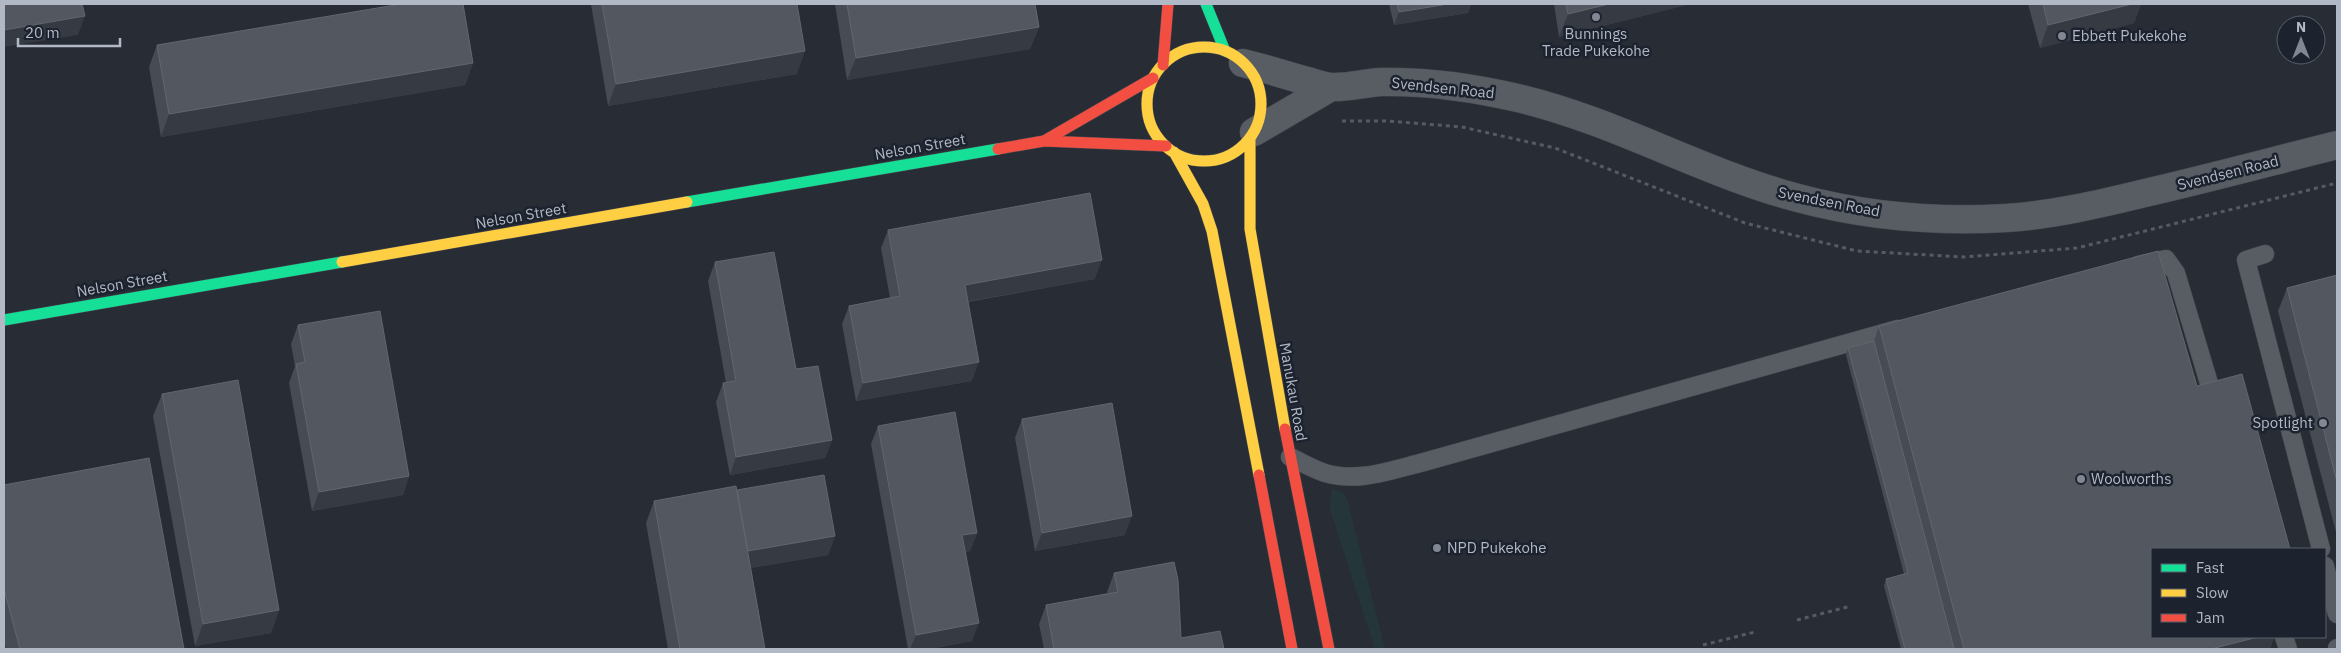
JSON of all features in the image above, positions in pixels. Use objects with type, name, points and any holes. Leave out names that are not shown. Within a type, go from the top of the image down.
[{"type":"main road","points":[[1163,65],[1168,4]]},
{"type":"main road","points":[[1170,149],[1189,159],[1206,161],[1223,158],[1238,150],[1252,135],[1260,114],[1260,95],[1255,78],[1234,57],[1206,4]]},
{"type":"main road","points":[[1234,57],[1209,47],[1192,48],[1176,55],[1163,65],[1153,78],[1148,93],[1147,107],[1150,122],[1156,135],[1170,149],[1203,204],[1212,231],[1292,649]]},
{"type":"main road","name":"Nelson Street","points":[[1044,141],[1153,78]]},
{"type":"main road","name":"Manukau Road","points":[[1252,135],[1250,229],[1290,457],[1329,649]]},
{"type":"main road","name":"Nelson Street","points":[[4,320],[1044,141],[1170,149]]},
{"type":"main road","points":[[1316,585],[1340,641]]},
{"type":"street","points":[[1234,57],[1331,87]]},
{"type":"street","name":"Svendsen Road","points":[[1331,87],[1383,82],[1501,94],[1590,119],[1750,184],[1792,197],[1851,209],[1928,218],[2006,218],[2063,210],[2196,182],[2337,145]]},
{"type":"street","points":[[1252,135],[1331,87]]},
{"type":"lane","points":[[2265,254],[2246,260],[2320,548]]},
{"type":"lane","points":[[2124,269],[2166,258],[2176,273],[2214,400]]},
{"type":"lane","points":[[1290,457],[1326,473],[1348,476],[1367,475],[1424,462],[1916,325]]},
{"type":"lane","points":[[2326,570],[2337,614]]},
{"type":"path","points":[[1797,620],[1851,606]]},
{"type":"path","points":[[1703,645],[1755,632]]},
{"type":"shaded area","points":[[1332,488],[1344,493],[1348,503],[1385,649],[1375,649],[1330,509]]},
{"type":"building","points":[[4,4],[82,4],[85,16],[4,30]]},
{"type":"building","points":[[401,4],[463,4],[473,63],[169,114],[157,45]]},
{"type":"building","points":[[602,4],[797,4],[805,51],[616,84]]},
{"type":"building","points":[[847,4],[1035,4],[1039,27],[856,58]]},
{"type":"building","points":[[1397,4],[1448,4],[1399,12]]},
{"type":"building","points":[[1566,4],[1609,4],[1568,14]]},
{"type":"building","points":[[2043,4],[2132,4],[2048,25]]},
{"type":"building","points":[[1090,193],[1102,260],[965,285],[979,362],[863,383],[849,306],[900,296],[888,230]]},
{"type":"building","name":"Woolworths","points":[[2158,251],[2197,386],[2242,374],[2290,548],[2151,548],[2151,638],[2254,638],[2211,649],[1964,649],[1879,326]]},
{"type":"building","points":[[774,252],[796,369],[818,366],[832,440],[736,457],[723,383],[736,381],[715,262]]},
{"type":"building","points":[[2337,275],[2337,482],[2287,288]]},
{"type":"building","points":[[380,311],[409,476],[319,492],[296,364],[305,362],[298,325]]},
{"type":"building","points":[[1874,341],[1954,649],[1905,649],[1886,579],[1908,573],[1848,348]]},
{"type":"building","points":[[238,380],[279,610],[203,624],[162,394]]},
{"type":"building","points":[[1112,403],[1132,516],[1042,533],[1022,419]]},
{"type":"building","points":[[955,412],[977,533],[962,535],[979,623],[916,635],[878,426]]},
{"type":"building","points":[[149,458],[184,649],[20,649],[4,589],[4,485]]},
{"type":"building","points":[[824,475],[835,536],[748,551],[737,490]]},
{"type":"building","points":[[736,486],[765,649],[680,649],[654,501]]},
{"type":"building","points":[[1174,562],[1178,580],[1181,638],[1220,631],[1224,649],[1054,649],[1046,605],[1118,592],[1114,573]]},
{"type":"traffic: fast","points":[[1206,4],[1225,51]]},
{"type":"traffic: fast","points":[[687,202],[998,149]]},
{"type":"traffic: fast","points":[[4,320],[342,262]]},
{"type":"traffic: slow","points":[[1204,47],[1226,52],[1244,64],[1256,82],[1261,104],[1256,126],[1244,144],[1226,156],[1204,161],[1182,156],[1164,144],[1152,126],[1147,104],[1152,82],[1164,64],[1182,52],[1204,47]]},
{"type":"traffic: slow","points":[[1250,138],[1250,229],[1285,429]]},
{"type":"traffic: slow","points":[[1174,152],[1203,204],[1212,231],[1259,475]]},
{"type":"traffic: slow","points":[[342,262],[687,202]]},
{"type":"traffic: jam","points":[[1163,65],[1168,4]]},
{"type":"traffic: jam","points":[[1044,141],[1153,78]]},
{"type":"traffic: jam","points":[[998,149],[1044,141],[1166,146]]},
{"type":"traffic: jam","points":[[1285,429],[1329,649]]},
{"type":"traffic: jam","points":[[1259,475],[1292,649]]},
{"type":"place","name":"Bunnings Trade Pukekohe","points":[[1596,17]]},
{"type":"place","name":"Ebbett Pukekohe","points":[[2062,36]]},
{"type":"place","name":"Spotlight","points":[[2323,423]]},
{"type":"place","name":"Woolworths","points":[[2081,479]]},
{"type":"place","name":"NPD Pukekohe","points":[[1437,548]]}]
